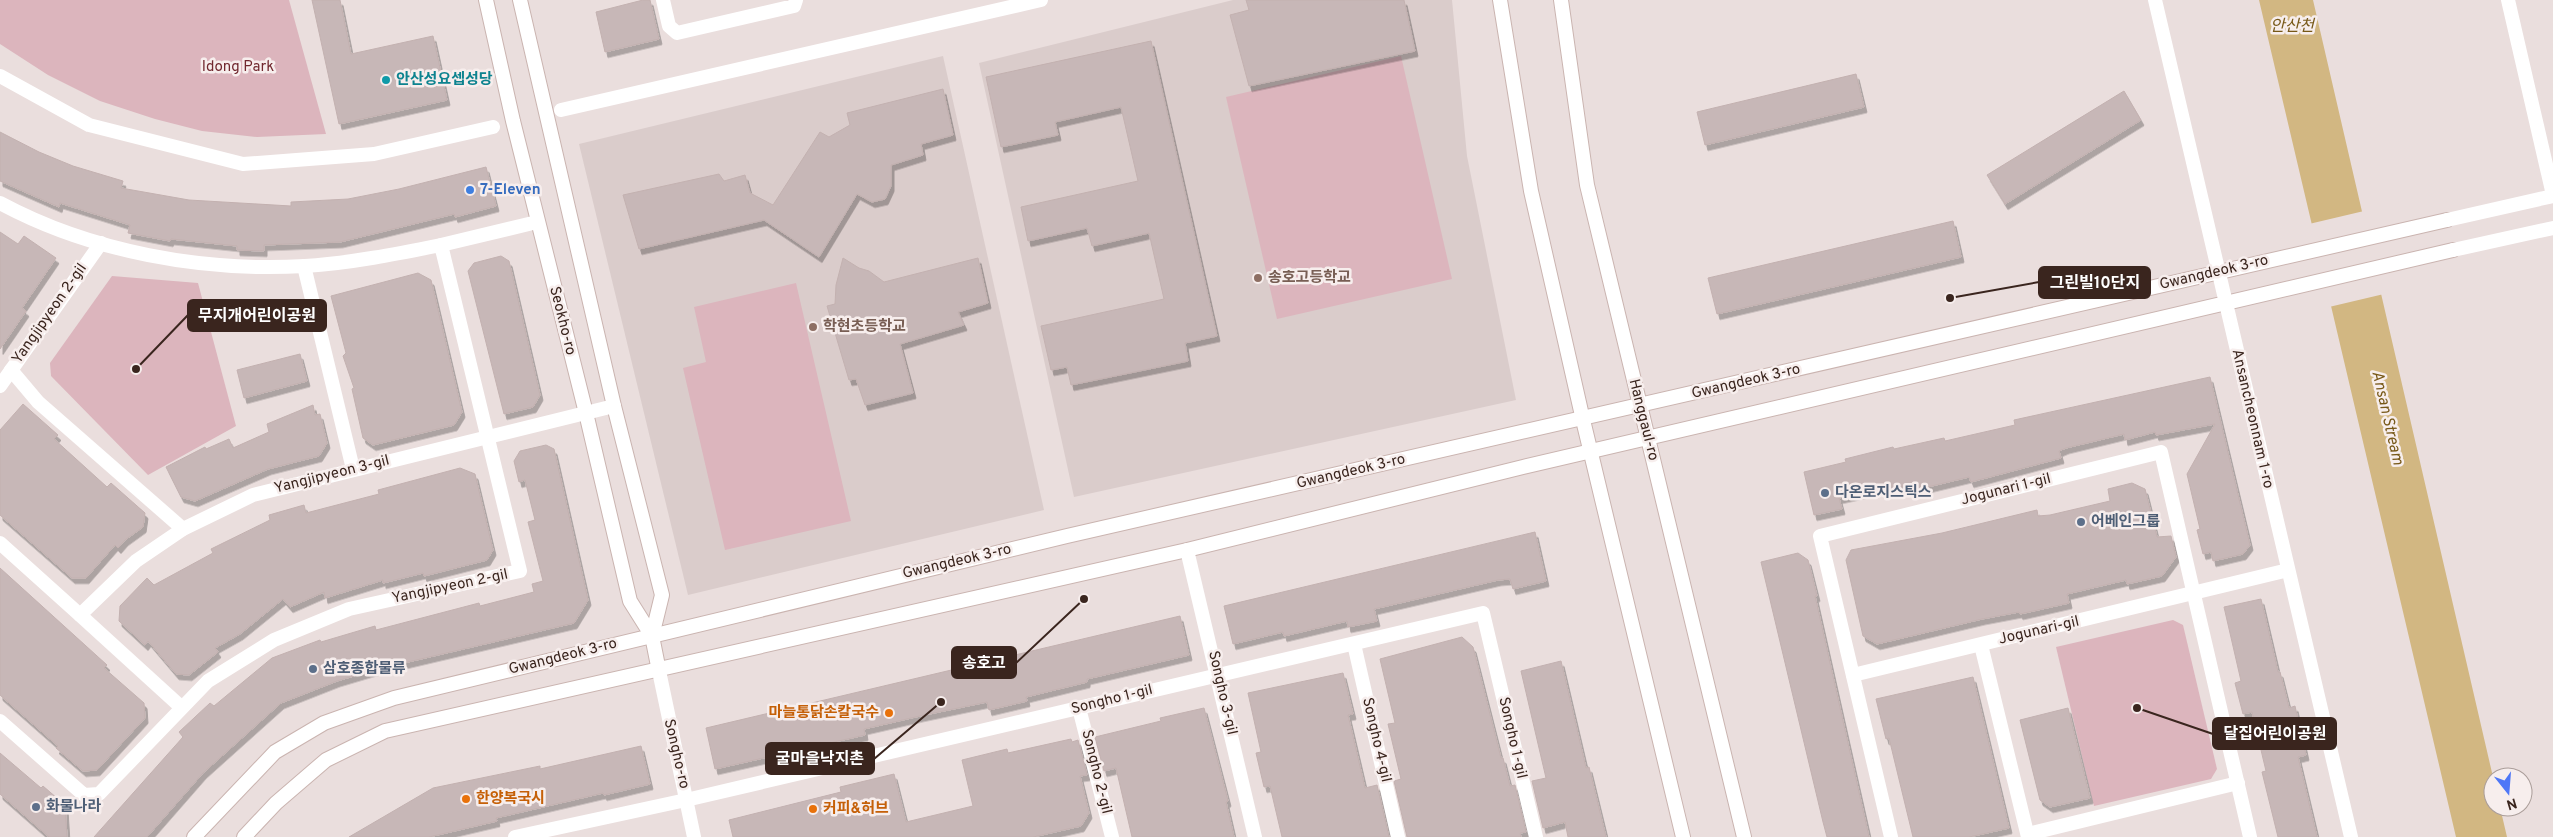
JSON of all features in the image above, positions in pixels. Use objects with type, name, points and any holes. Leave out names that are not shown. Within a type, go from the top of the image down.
[{"type":"street","name":"Seokho-ro","points":[[486,0],[537,222],[586,413],[630,601],[652,636],[659,671]]},
{"type":"street","name":"Seokho-ro","points":[[520,0],[614,406],[662,595],[652,636]]},
{"type":"street","points":[[664,0],[670,26],[678,33],[794,6],[796,0]]},
{"type":"street","points":[[561,110],[1041,0]]},
{"type":"street","points":[[1500,0],[1531,191],[1582,420],[1683,837]]},
{"type":"street","name":"Hanggaul-ro","points":[[1561,0],[1587,185],[1744,837]]},
{"type":"street","name":"Ansancheonnam 1-ro","points":[[2155,0],[2351,837]]},
{"type":"street","points":[[2508,0],[2553,196]]},
{"type":"street","points":[[0,76],[89,125],[243,164],[374,154],[493,127]]},
{"type":"street","name":"Gwangdeok 3-ro","points":[[194,837],[275,752],[324,723],[394,698],[1067,536],[1582,420],[2218,271],[2553,196]]},
{"type":"street","points":[[0,203],[23,215],[101,243],[178,262],[304,266],[368,259],[440,245],[537,222]]},
{"type":"street","points":[[244,837],[276,803],[326,760],[385,731],[659,671],[1187,550],[1591,451],[2553,228]]},
{"type":"street","name":"Yangjipyeon 2-gil","points":[[0,386],[101,243]]},
{"type":"street","name":"Yangjipyeon 2-gil","points":[[0,721],[84,795],[99,794],[208,681],[274,640],[349,609],[520,571],[486,439],[440,245]]},
{"type":"street","points":[[304,266],[353,469]]},
{"type":"street","points":[[11,370],[38,402],[183,528]]},
{"type":"street","name":"Yangjipyeon 3-gil","points":[[80,615],[136,562],[183,528],[253,495],[614,406]]},
{"type":"street","name":"Jogunari 1-gil","points":[[1891,837],[1820,536],[2161,452],[2250,837]]},
{"type":"street","points":[[0,543],[181,707]]},
{"type":"street","name":"Songho 3-gil","points":[[1187,550],[1255,837]]},
{"type":"street","name":"Jogunari-gil","points":[[2028,835],[1981,645],[2288,570]]},
{"type":"street","name":"Songho 1-gil","points":[[515,837],[686,800],[1483,613],[1536,837]]},
{"type":"street","name":"Songho 4-gil","points":[[1354,644],[1398,837]]},
{"type":"street","points":[[1853,675],[1981,645]]},
{"type":"street","name":"Songho-ro","points":[[659,671],[694,837]]},
{"type":"street","name":"Songho 2-gil","points":[[1079,708],[1109,836]]},
{"type":"street","points":[[2028,835],[2238,783]]},
{"type":"shaded area","name":"송호고등학교","points":[[1233,0],[1452,0],[1467,156],[1516,400],[1074,497],[979,63]]},
{"type":"shaded area","name":"학현초등학교","points":[[943,56],[1044,510],[688,595],[579,144]]},
{"type":"green space","name":"Idong Park","points":[[0,0],[289,0],[326,134],[257,137],[202,131],[155,119],[100,101],[48,75],[0,44]]},
{"type":"green space","points":[[1401,56],[1452,279],[1277,319],[1226,97]]},
{"type":"green space","points":[[112,276],[198,283],[236,426],[148,475],[51,376],[50,363]]},
{"type":"green space","points":[[796,283],[851,521],[725,550],[683,368],[706,362],[694,307]]},
{"type":"green space","points":[[2173,620],[2183,625],[2217,769],[2211,779],[2094,806],[2056,647]]},
{"type":"water","name":"안산천","points":[[2259,0],[2313,0],[2491,767],[2483,767],[2483,817],[2502,817],[2507,837],[2456,837]]},
{"type":"pier","points":[[2364,211],[2384,294],[2329,307],[2309,224]]},
{"type":"building","name":"안산성요셉성당","points":[[312,0],[340,0],[351,54],[433,36],[447,100],[339,124]]},
{"type":"building","points":[[643,0],[650,0],[659,39],[605,52],[596,12]]},
{"type":"building","points":[[1246,0],[1404,0],[1415,51],[1249,86],[1230,15],[1249,10]]},
{"type":"building","points":[[1151,41],[1217,336],[1185,343],[1188,361],[1071,385],[1067,367],[1051,370],[1041,326],[1164,299],[1149,233],[1092,246],[1087,228],[1028,241],[1021,207],[1138,181],[1121,107],[1055,122],[1058,135],[1001,147],[986,77]]},
{"type":"building","points":[[1856,74],[1864,107],[1705,145],[1697,112]]},
{"type":"building","points":[[943,89],[953,135],[921,144],[923,155],[891,165],[891,186],[885,199],[872,202],[857,194],[819,257],[764,220],[639,249],[623,195],[719,174],[724,181],[745,175],[750,193],[773,205],[820,132],[829,137],[850,125],[847,113]]},
{"type":"building","points":[[2124,91],[2141,120],[2005,204],[1987,175]]},
{"type":"building","points":[[0,132],[39,152],[73,166],[123,181],[121,188],[189,200],[291,206],[291,202],[348,199],[399,189],[486,167],[496,206],[455,217],[454,214],[340,242],[264,245],[264,251],[237,250],[237,246],[171,239],[170,241],[128,233],[130,225],[60,203],[59,207],[0,181]]},
{"type":"building","points":[[1953,221],[1961,257],[1717,314],[1708,278]]},
{"type":"building","points":[[0,232],[18,244],[24,236],[56,258],[22,308],[26,311],[0,349]]},
{"type":"building","points":[[501,256],[509,261],[540,395],[533,407],[504,414],[468,271],[474,263]]},
{"type":"building","points":[[843,258],[859,268],[869,271],[884,282],[978,258],[988,303],[958,312],[964,325],[900,344],[913,393],[865,405],[856,379],[849,380],[827,306],[835,304],[836,285]]},
{"type":"building","points":[[418,273],[431,280],[462,412],[454,425],[373,445],[363,438],[352,389],[354,388],[343,356],[346,353],[331,296]]},
{"type":"building","points":[[300,354],[307,381],[244,398],[237,370]]},
{"type":"building","points":[[2210,377],[2250,545],[2243,554],[2213,561],[2211,552],[2203,554],[2197,530],[2200,529],[2187,474],[2215,424],[2156,435],[2155,432],[2125,440],[2124,434],[2066,448],[2059,451],[2061,458],[1971,482],[1969,477],[1911,491],[1910,485],[1888,490],[1888,487],[1839,498],[1842,509],[1814,515],[1804,472],[1846,462],[1845,459],[1893,447],[1894,449],[1944,438],[1945,441],[2015,425],[2014,420]]},
{"type":"building","points":[[23,404],[58,435],[54,439],[107,487],[111,483],[145,513],[143,527],[125,540],[118,548],[115,545],[86,578],[72,578],[0,515],[0,430]]},
{"type":"building","points":[[313,405],[315,415],[320,414],[327,443],[319,456],[268,469],[195,501],[181,497],[166,467],[205,447],[206,449],[229,439],[233,448],[269,432],[267,424]]},
{"type":"building","points":[[546,445],[554,449],[588,600],[574,623],[374,670],[337,681],[281,703],[203,773],[147,837],[94,837],[183,737],[179,732],[210,703],[214,706],[272,658],[320,640],[321,642],[375,626],[376,630],[479,603],[480,606],[534,592],[532,584],[543,581],[528,522],[535,520],[525,480],[519,482],[514,461],[520,451]]},
{"type":"building","points":[[460,468],[475,474],[493,550],[487,560],[424,576],[423,573],[383,583],[383,580],[325,598],[324,592],[290,607],[283,599],[240,634],[215,648],[218,652],[189,675],[176,674],[148,641],[145,645],[119,621],[120,606],[147,578],[154,585],[213,553],[211,549],[270,520],[269,515],[304,505],[306,513],[379,494],[378,490]]},
{"type":"building","points":[[2132,483],[2145,489],[2157,537],[2171,536],[2176,557],[2162,576],[2127,584],[2126,580],[2067,594],[2069,603],[2020,614],[2019,612],[1982,619],[1877,644],[1863,636],[1846,560],[1851,550],[1942,533],[2037,510],[2038,516],[2050,515],[2110,501],[2108,489]]},
{"type":"building","points":[[1535,532],[1546,581],[1513,589],[1510,579],[1498,580],[1374,609],[1377,621],[1348,627],[1347,621],[1284,636],[1283,632],[1233,644],[1224,606]]},
{"type":"building","points":[[1798,553],[1808,560],[1817,596],[1815,596],[1869,837],[1827,837],[1823,822],[1761,562]]},
{"type":"building","points":[[0,568],[107,665],[104,668],[144,703],[145,718],[97,770],[83,771],[56,748],[58,746],[0,695]]},
{"type":"building","points":[[2261,599],[2278,672],[2280,672],[2289,708],[2295,706],[2306,755],[2298,757],[2317,837],[2278,837],[2262,772],[2266,771],[2252,712],[2243,714],[2235,683],[2241,681],[2224,607]]},
{"type":"building","points":[[1180,616],[1189,655],[1087,679],[1087,682],[1026,697],[1027,701],[989,710],[987,702],[920,716],[864,729],[865,735],[715,769],[706,728]]},
{"type":"building","points":[[1462,637],[1473,647],[1501,758],[1503,758],[1510,786],[1515,785],[1526,832],[1520,833],[1521,837],[1407,837],[1394,781],[1401,779],[1388,724],[1395,723],[1380,659]]},
{"type":"building","points":[[1561,661],[1586,768],[1589,767],[1606,837],[1568,837],[1565,822],[1543,828],[1532,781],[1546,778],[1521,671]]},
{"type":"building","points":[[1343,673],[1353,714],[1348,715],[1365,788],[1377,785],[1389,837],[1282,837],[1270,786],[1264,787],[1256,753],[1261,752],[1248,693]]},
{"type":"building","points":[[1973,677],[2009,828],[1969,837],[1913,837],[1889,738],[1886,739],[1876,699]]},
{"type":"building","points":[[1204,708],[1228,801],[1226,802],[1234,837],[1132,837],[1116,768],[1104,771],[1095,737],[1161,721],[1160,718]]},
{"type":"building","points":[[2068,708],[2090,798],[2050,807],[2040,800],[2020,720]]},
{"type":"building","points":[[1071,739],[1072,742],[1078,740],[1087,775],[1080,776],[1089,813],[1081,826],[1033,837],[733,837],[729,820],[841,792],[840,787],[894,774],[906,822],[973,806],[962,760],[1007,749],[1008,753]]},
{"type":"building","points":[[641,746],[650,784],[496,818],[497,821],[429,837],[349,837],[433,788],[540,766],[540,769]]},
{"type":"building","points":[[0,753],[41,788],[43,786],[65,805],[67,837],[49,837],[0,794]]},
{"type":"place","name":"안산성요셉성당","points":[[386,80]]},
{"type":"place","name":"7-Eleven","points":[[470,190]]},
{"type":"place","name":"송호고등학교","points":[[1258,278]]},
{"type":"place","name":"그린빌10단지","points":[[1950,298]]},
{"type":"place","name":"학현초등학교","points":[[813,327]]},
{"type":"place","name":"무지개어린이공원","points":[[136,369]]},
{"type":"place","name":"다온로지스틱스","points":[[1825,493]]},
{"type":"place","name":"어베인그룹","points":[[2081,522]]},
{"type":"place","name":"송호고","points":[[1084,599]]},
{"type":"place","name":"삼호종합물류","points":[[313,669]]},
{"type":"place","name":"굴마을낙지촌","points":[[941,702]]},
{"type":"place","name":"달집어린이공원","points":[[2137,708]]},
{"type":"place","name":"마늘통닭손칼국수","points":[[889,713]]},
{"type":"place","name":"한양복국시","points":[[466,799]]},
{"type":"place","name":"화물나라","points":[[36,807]]},
{"type":"place","name":"커피&허브","points":[[813,809]]},
{"type":"water label","name":"Ansan Stream","points":[[2387,418]]}]
